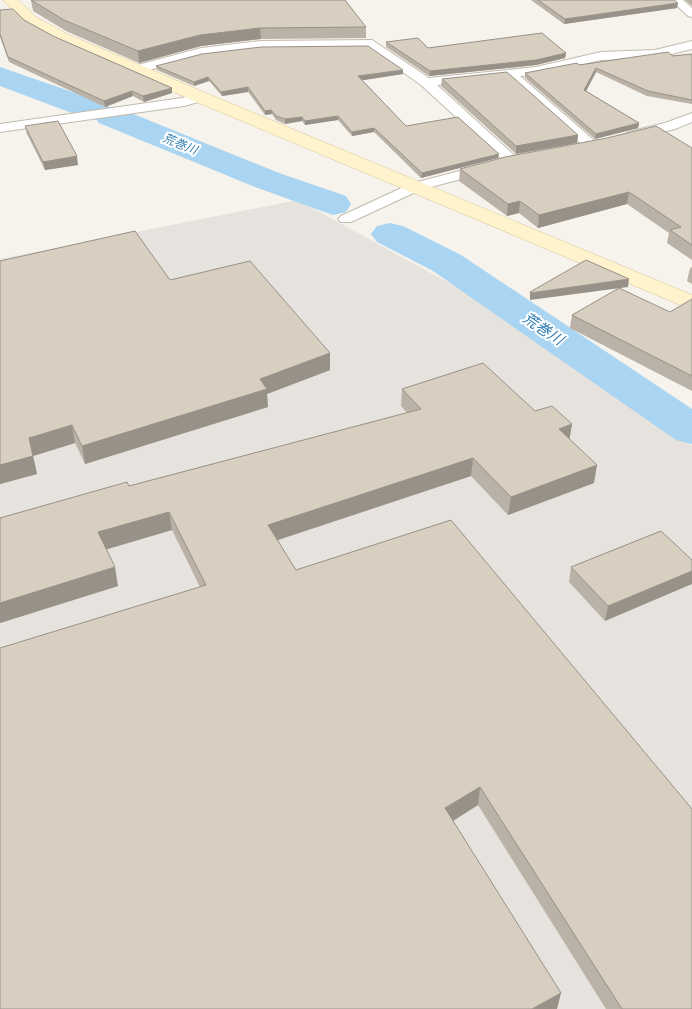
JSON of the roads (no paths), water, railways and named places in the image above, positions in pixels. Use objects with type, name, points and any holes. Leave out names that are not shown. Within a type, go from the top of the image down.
[{"type":"street","points":[[10,0],[31,20],[60,36],[200,97],[692,303]]},
{"type":"street","points":[[677,0],[692,14]]},
{"type":"street","points":[[138,69],[201,52],[261,45],[372,44],[426,82],[516,160],[415,187],[346,219]]},
{"type":"street","points":[[426,82],[536,70],[601,56],[655,54],[692,45]]},
{"type":"street","points":[[509,74],[597,144],[577,150]]},
{"type":"street","points":[[0,128],[184,102],[200,97]]},
{"type":"street","points":[[621,138],[670,126],[692,117]]},
{"type":"waterway","name":"荒巻川","points":[[0,76],[96,111]]},
{"type":"waterway","name":"荒巻川","points":[[110,116],[267,180],[333,204]]},
{"type":"waterway","name":"荒巻川","points":[[390,234],[447,263],[692,430]]}]
